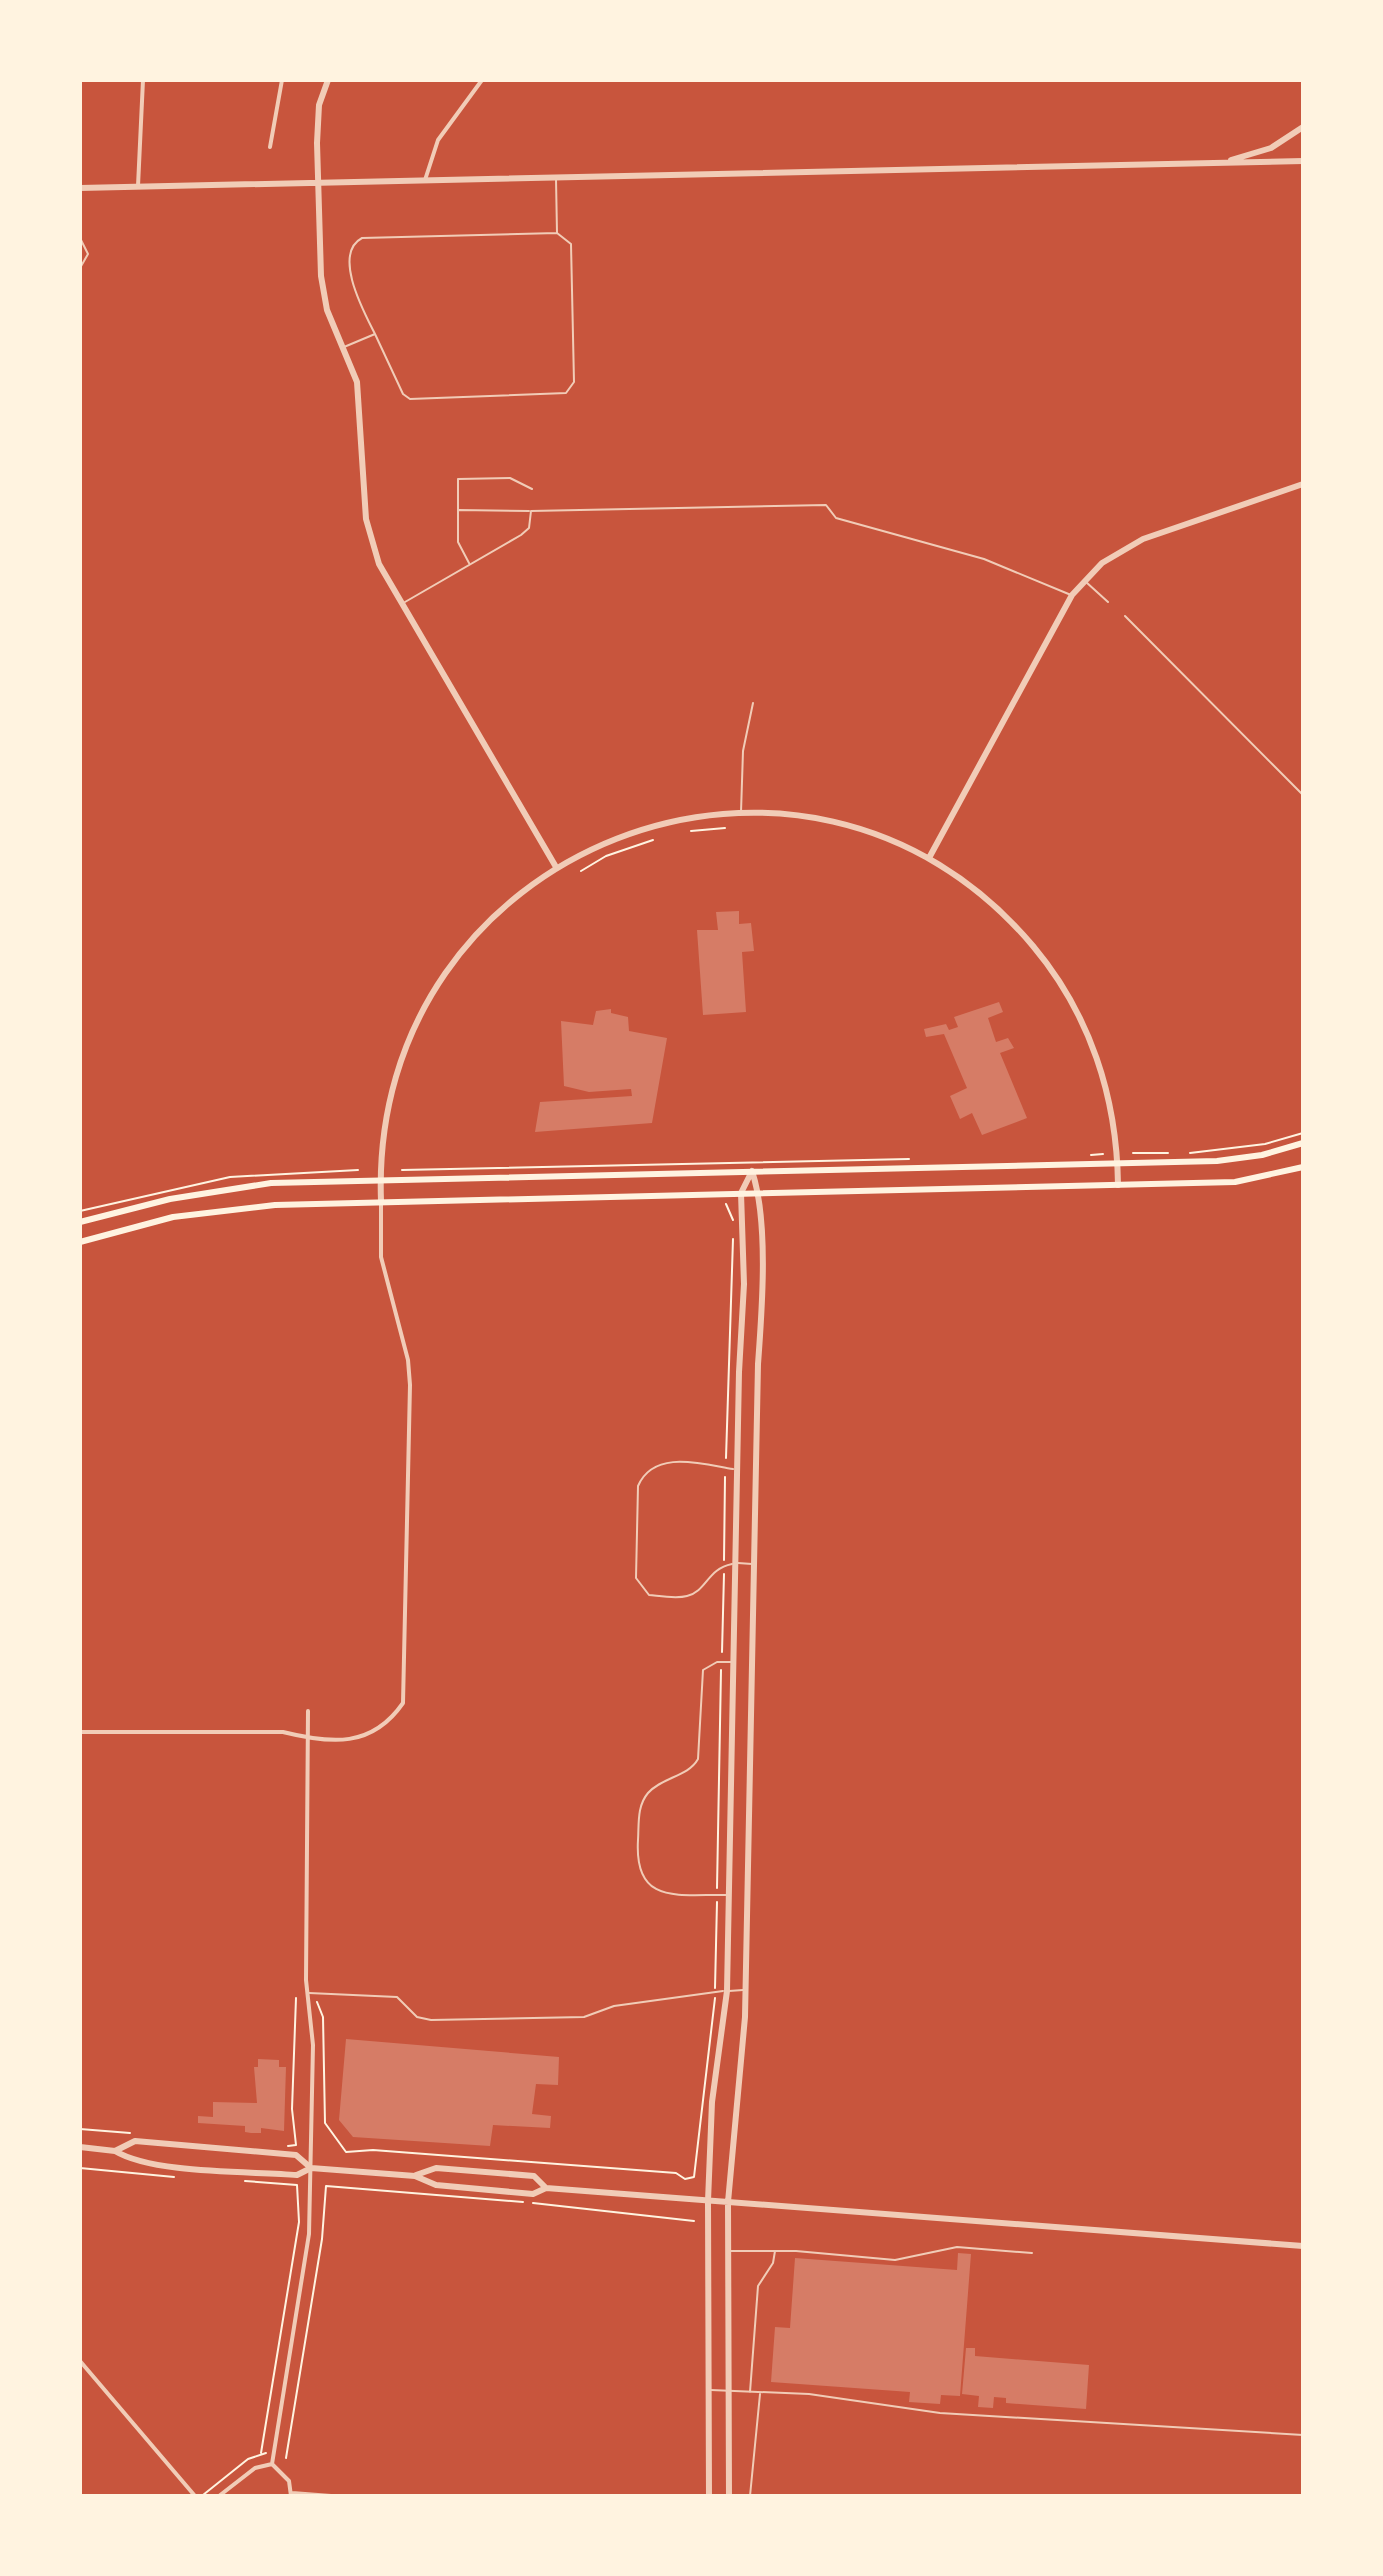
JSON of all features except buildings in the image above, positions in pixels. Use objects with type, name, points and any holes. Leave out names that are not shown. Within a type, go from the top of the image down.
[{"type":"main road","points":[[80,1222],[170,1199],[271,1183],[1217,1161],[1262,1155],[1303,1143]]},
{"type":"main road","points":[[80,1242],[173,1217],[275,1205],[1235,1182],[1303,1167]]},
{"type":"main road","points":[[170,1199],[173,1217]]},
{"type":"street","points":[[138,186],[143,80]]},
{"type":"street","points":[[270,147],[282,80]]},
{"type":"street","points":[[328,80],[319,105],[316,184],[321,276],[327,310],[360,402],[366,519],[379,564],[556,867]]},
{"type":"street","points":[[425,180],[438,140],[482,80]]},
{"type":"street","points":[[1215,163],[1271,148],[1303,127]]},
{"type":"street","points":[[80,188],[1303,161]]},
{"type":"street","points":[[929,858],[1072,595],[1102,563],[1143,539],[1303,484]]},
{"type":"street","points":[[80,1732],[283,1732],[309,1738],[346,1739],[370,1735],[389,1723],[403,1703],[410,1385],[408,1360],[381,1257],[380,1181],[393,1078],[427,999],[476,932],[517,895],[556,867],[604,843],[647,828],[698,817],[741,813],[778,814],[837,823],[929,858],[1002,912],[1042,957],[1069,998],[1103,1075],[1115,1126],[1118,1185]]},
{"type":"street","points":[[729,2496],[728,2202],[746,1990],[758,1364],[764,1287],[760,1193],[752,1171]]},
{"type":"street","points":[[709,2496],[708,2201],[712,2102],[727,1991],[732,1662],[744,1284],[741,1193],[752,1171]]},
{"type":"street","points":[[272,2464],[309,2234],[313,2045],[308,1993],[308,1711]]},
{"type":"street","points":[[115,2151],[135,2141],[296,2155],[311,2168]]},
{"type":"street","points":[[80,2147],[115,2151],[134,2162],[297,2175],[311,2168],[415,2176],[436,2185],[519,2193],[533,2194],[546,2188],[1303,2246]]},
{"type":"street","points":[[415,2176],[436,2168],[462,2169],[534,2176],[546,2188]]},
{"type":"street","points":[[80,2361],[195,2496]]},
{"type":"street","points":[[272,2464],[289,2481],[291,2495],[331,2496]]},
{"type":"street","points":[[219,2496],[255,2468],[272,2464]]},
{"type":"lane","points":[[556,177],[557,233]]},
{"type":"lane","points":[[557,233],[571,244],[574,382],[566,393],[410,399],[403,394],[375,334],[352,274],[349,256],[355,242],[362,238],[557,233]]},
{"type":"lane","points":[[80,238],[88,254],[80,268]]},
{"type":"lane","points":[[343,348],[375,334]]},
{"type":"lane","points":[[470,565],[458,542],[458,479],[510,478],[532,489]]},
{"type":"lane","points":[[458,510],[826,505],[836,518],[984,559],[1072,595]]},
{"type":"lane","points":[[402,604],[529,528],[531,511]]},
{"type":"lane","points":[[1085,581],[1108,602]]},
{"type":"lane","points":[[1125,616],[1303,795]]},
{"type":"lane","points":[[741,813],[743,751],[753,703]]},
{"type":"lane","points":[[737,1469],[667,1462],[643,1476],[638,1486],[636,1578],[649,1595],[685,1597],[696,1592],[717,1567],[735,1563],[753,1564]]},
{"type":"lane","points":[[729,1895],[665,1895],[647,1883],[637,1859],[640,1806],[646,1796],[667,1777],[691,1769],[698,1759],[703,1670],[717,1662],[732,1662]]},
{"type":"lane","points":[[308,1993],[397,1997],[417,2017],[431,2020],[584,2017],[614,2006],[746,1990]]},
{"type":"lane","points":[[729,2251],[775,2251],[895,2260],[957,2247],[1032,2253]]},
{"type":"lane","points":[[750,2393],[758,2286],[773,2263],[775,2251]]},
{"type":"lane","points":[[710,2390],[809,2394],[952,2414],[1303,2435]]},
{"type":"lane","points":[[750,2496],[760,2393]]},
{"type":"path","points":[[680,832],[725,828]]},
{"type":"path","points":[[581,871],[606,856],[656,839]]},
{"type":"path","points":[[1184,1153],[1251,1146],[1303,1133]]},
{"type":"path","points":[[1133,1153],[1171,1153]]},
{"type":"path","points":[[1083,1155],[1103,1154]]},
{"type":"path","points":[[402,1170],[917,1159]]},
{"type":"path","points":[[726,1204],[733,1224]]},
{"type":"path","points":[[726,1458],[733,1239]]},
{"type":"path","points":[[724,1548],[725,1477]]},
{"type":"path","points":[[722,1652],[724,1578]]},
{"type":"path","points":[[717,1888],[721,1669]]},
{"type":"path","points":[[716,1977],[717,1901]]},
{"type":"path","points":[[296,1998],[292,2109],[296,2145]]},
{"type":"path","points":[[317,2002],[323,2017],[325,2123],[346,2152],[373,2150],[694,2177],[714,2010]]},
{"type":"path","points":[[261,2453],[299,2222],[297,2185]]},
{"type":"path","points":[[286,2458],[322,2239],[326,2186],[575,2206],[621,2216],[694,2221]]},
{"type":"path","points":[[202,2495],[248,2459],[268,2453]]}]
